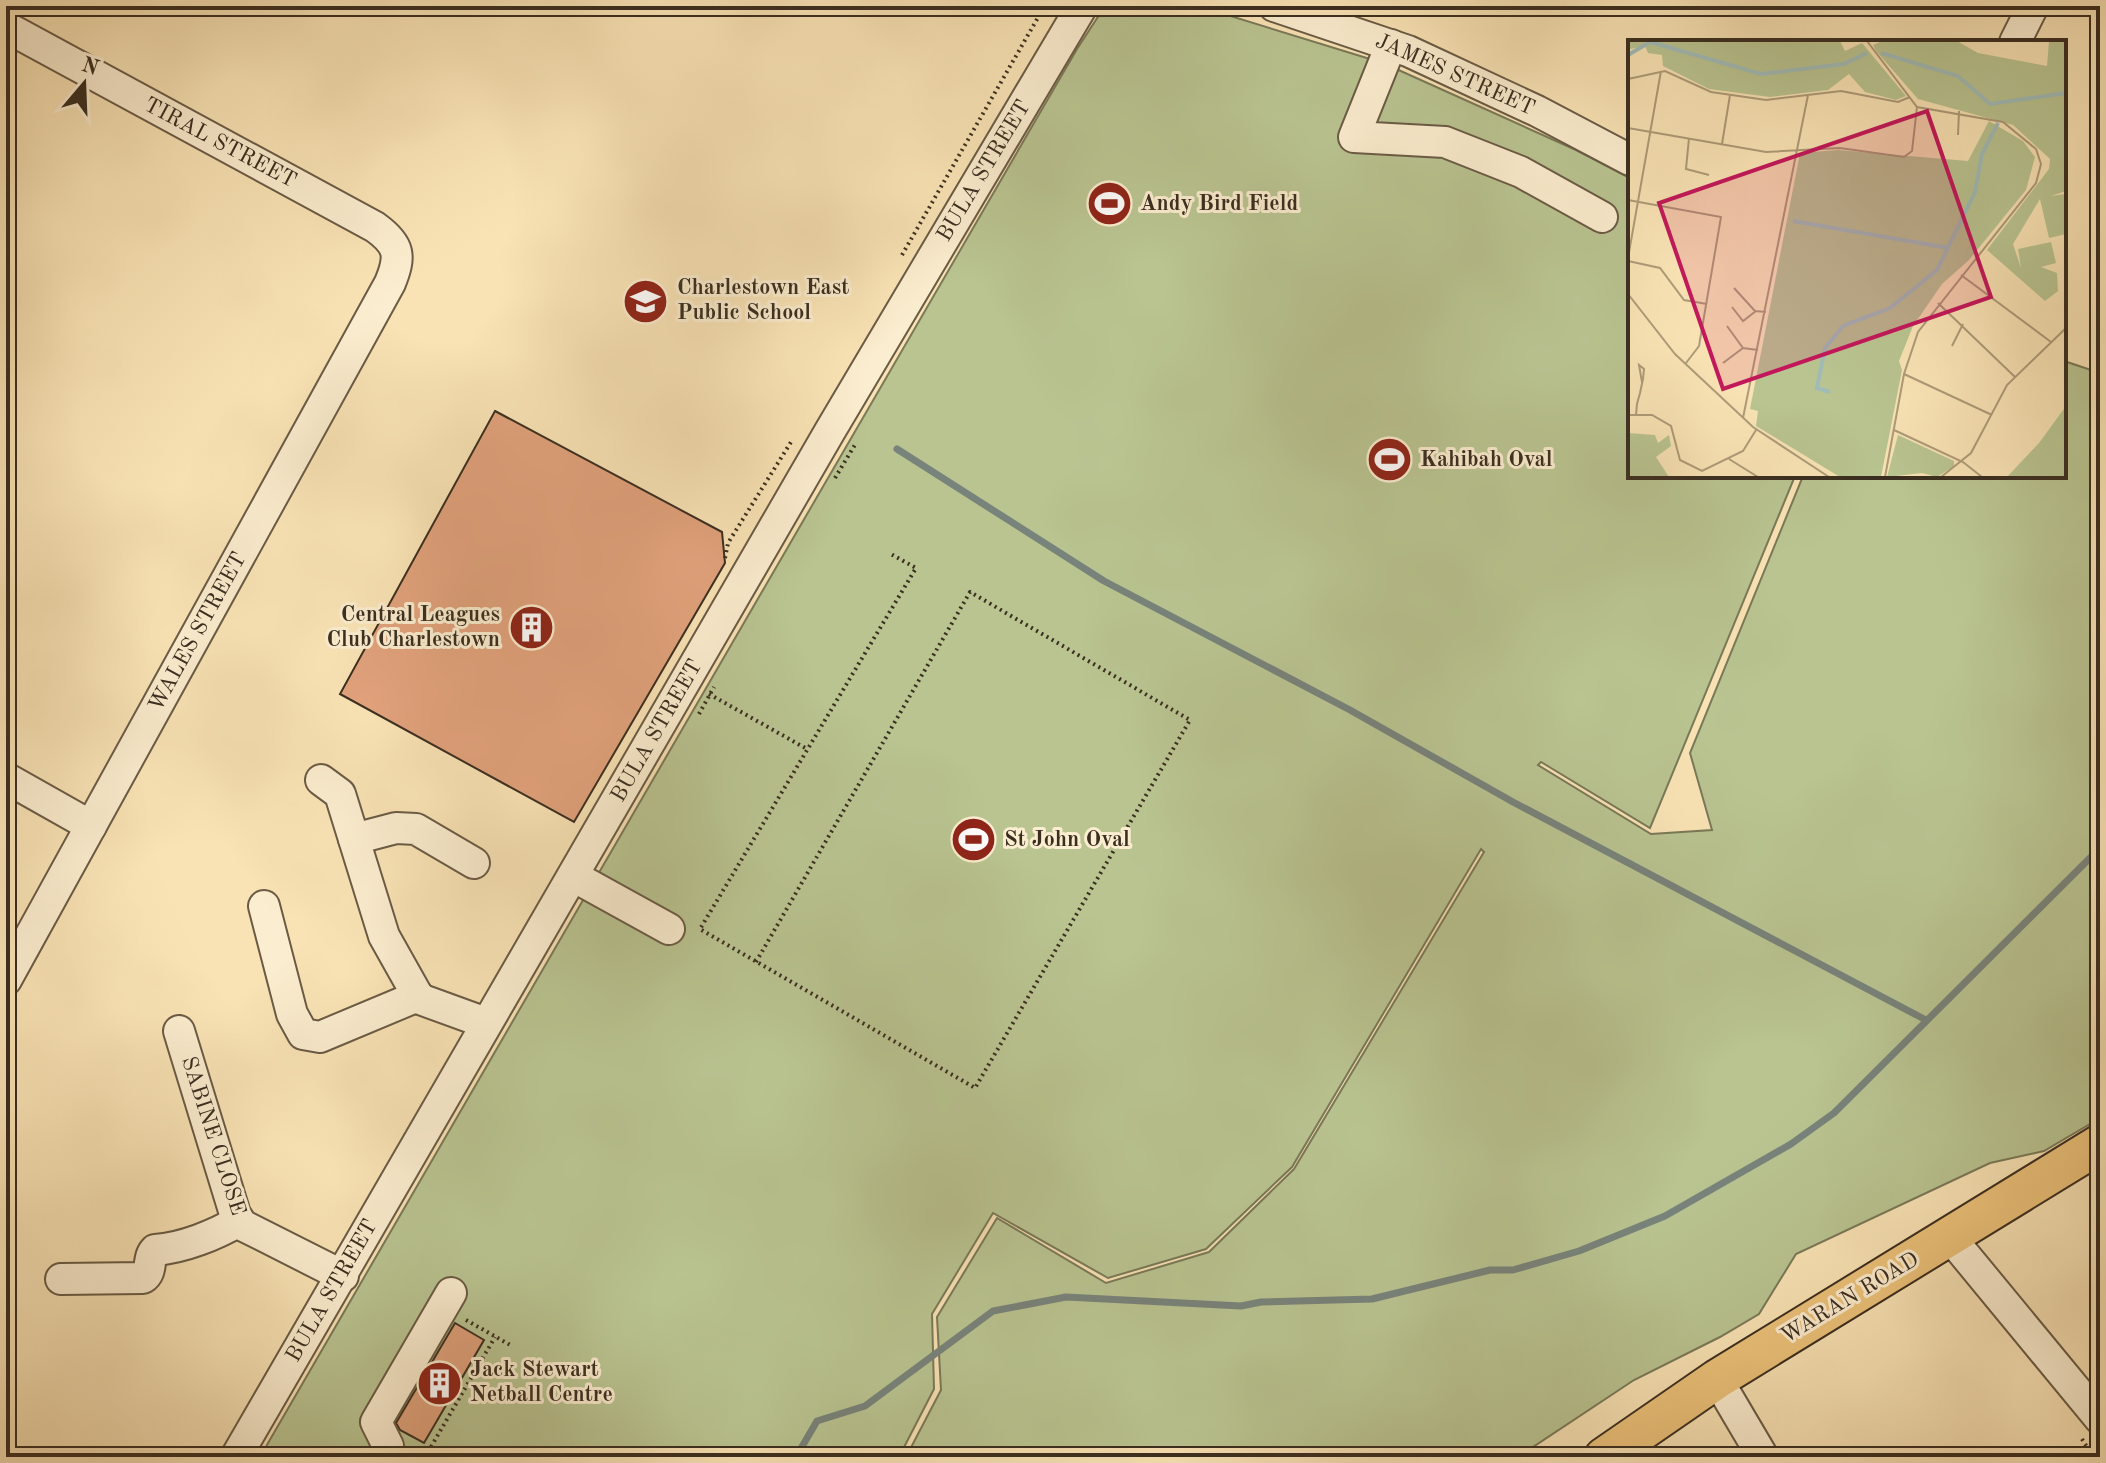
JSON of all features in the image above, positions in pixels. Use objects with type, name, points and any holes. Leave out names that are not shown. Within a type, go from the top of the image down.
[{"type":"main road","name":"WARAN ROAD","points":[[1604,1457],[1618,1444],[1717,1379],[2100,1144]]},
{"type":"street","name":"BULA STREET","points":[[236,1457],[486,1023],[1082,6]]},
{"type":"street","name":"JAMES STREET","points":[[1274,6],[1391,45],[1537,111],[1628,159]]},
{"type":"street","points":[[2016,40],[2033,6]]},
{"type":"street","name":"TIRAL STREET","points":[[6,27],[375,227],[390,238],[397,252],[397,267],[390,283]]},
{"type":"street","points":[[1391,45],[1354,137],[1445,142],[1521,172],[1602,217]]},
{"type":"street","name":"WALES STREET","points":[[6,980],[390,283]]},
{"type":"street","points":[[6,778],[91,826]]},
{"type":"street","points":[[321,780],[340,794],[384,936],[420,999],[486,1023]]},
{"type":"street","points":[[354,839],[396,828],[416,829],[474,863]]},
{"type":"street","points":[[573,876],[669,929]]},
{"type":"street","points":[[264,906],[292,1014],[303,1034],[320,1037],[418,996]]},
{"type":"street","name":"SABINE CLOSE","points":[[179,1031],[239,1221],[343,1276]]},
{"type":"street","points":[[61,1279],[143,1278],[149,1273],[150,1257],[155,1250],[170,1249],[222,1231],[239,1221]]},
{"type":"street","points":[[1950,1237],[2100,1419]]},
{"type":"street","points":[[382,1457],[388,1446],[376,1422],[447,1300]]},
{"type":"street","points":[[1717,1379],[1763,1457]]},
{"type":"path","points":[[1025,6],[1040,14]]},
{"type":"path","points":[[756,962],[970,592],[1190,720],[975,1088],[756,962],[700,929],[916,568],[889,553]]},
{"type":"path","points":[[686,680],[807,749]]},
{"type":"path","points":[[447,1300],[495,1337],[512,1346]]},
{"type":"path","points":[[425,1457],[495,1337]]},
{"type":"green space","points":[[1105,6],[1198,6],[1383,63],[1576,150],[1628,177],[1628,478],[1794,478],[1650,828],[1541,762],[1538,765],[1651,834],[1712,830],[1690,753],[1802,478],[2066,478],[2066,362],[2100,373],[2100,1118],[2044,1151],[1990,1163],[1796,1254],[1759,1314],[1634,1380],[1518,1457],[906,1457],[941,1390],[937,1317],[997,1218],[1106,1283],[1209,1252],[1294,1169],[1484,852],[1481,849],[1292,1167],[1206,1249],[1108,1278],[993,1213],[932,1314],[934,1389],[899,1457],[260,1457],[464,1104],[1077,49]]},
{"type":"building","name":"Central Leagues Club Charlestown","points":[[495,411],[722,532],[725,563],[574,822],[340,694]]},
{"type":"building","name":"Jack Stewart Netball Centre","points":[[455,1323],[484,1340],[424,1443],[400,1430],[396,1423]]},
{"type":"waterway","points":[[897,449],[1104,581],[1926,1020]]},
{"type":"waterway","points":[[796,1457],[817,1421],[865,1406],[993,1311],[1066,1297],[1241,1306],[1261,1302],[1372,1299],[1490,1270],[1513,1270],[1579,1251],[1665,1216],[1791,1144],[1834,1113],[2100,848]]},
{"type":"place","name":"Andy Bird Field","points":[[1109,204]]},
{"type":"place","name":"Charlestown East Public School","points":[[646,301]]},
{"type":"place","name":"Kahibah Oval","points":[[1389,460]]},
{"type":"place","name":"Central Leagues Club Charlestown","points":[[531,628]]},
{"type":"place","name":"St John Oval","points":[[973,840]]},
{"type":"place","name":"Jack Stewart Netball Centre","points":[[439,1383]]}]
